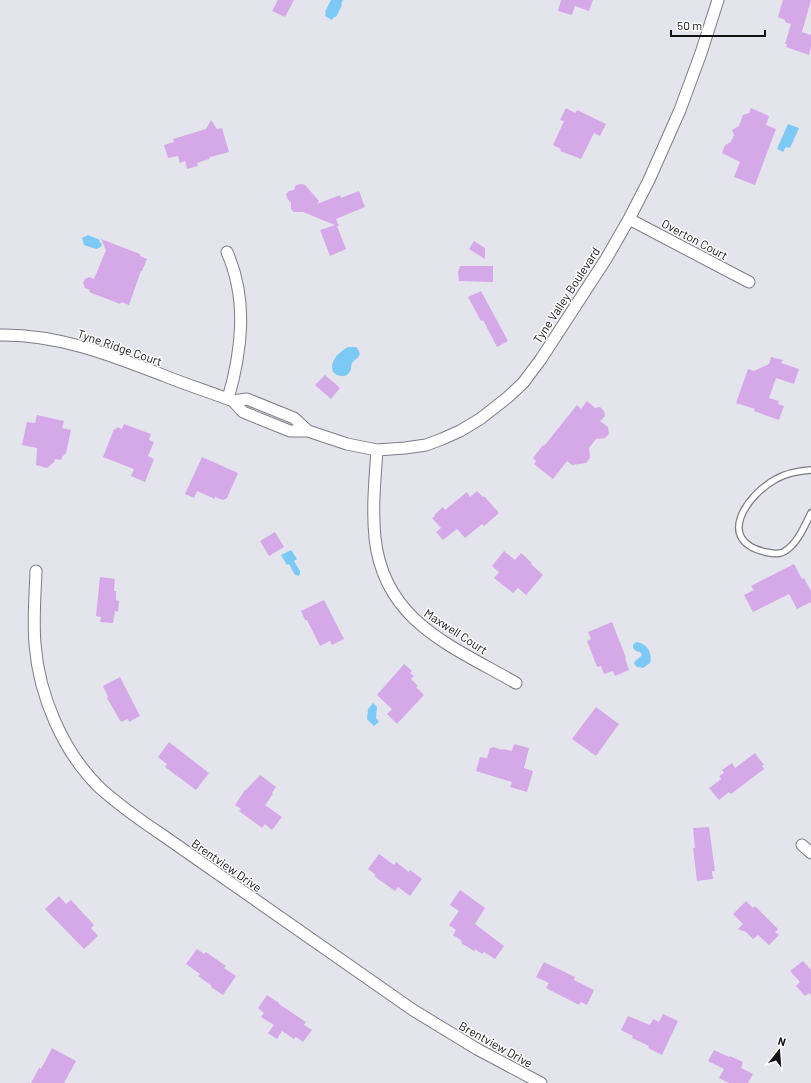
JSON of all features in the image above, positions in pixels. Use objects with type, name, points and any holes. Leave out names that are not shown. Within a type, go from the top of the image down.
[{"type":"street","name":"Tyne Valley Boulevard","points":[[231,400],[247,399],[294,418],[308,431],[347,444],[377,450],[426,445],[442,440],[480,419],[517,390],[529,376],[553,341],[606,259],[629,219],[680,110],[701,53],[718,0]]},
{"type":"street","name":"Overton Court","points":[[629,219],[749,282]]},
{"type":"street","points":[[227,252],[236,278],[240,296],[241,314],[236,368],[231,400]]},
{"type":"street","name":"Tyne Ridge Court","points":[[0,335],[22,335],[70,343],[122,360],[231,400]]},
{"type":"street","name":"Maxwell Court","points":[[377,450],[375,537],[381,568],[392,593],[408,614],[431,633],[516,683]]},
{"type":"street","name":"Brentview Drive","points":[[36,571],[34,623],[35,646],[44,693],[68,746],[86,772],[100,788],[120,805],[160,834],[413,1010],[477,1049],[541,1083]]},
{"type":"street","points":[[802,845],[811,853]]},
{"type":"lane","points":[[811,470],[783,475],[759,490],[743,512],[739,525],[740,537],[745,544],[756,550],[779,554],[788,549],[794,543],[811,513]]},
{"type":"water","points":[[331,0],[343,0],[336,17],[332,20],[325,16],[325,12]]},
{"type":"water","points":[[788,124],[799,128],[790,148],[786,147],[783,152],[777,149]]},
{"type":"water","points":[[88,235],[100,240],[99,241],[102,244],[101,247],[96,249],[84,245],[82,238]]},
{"type":"water","points":[[348,347],[356,347],[360,354],[352,363],[348,374],[345,376],[338,375],[333,372],[332,364],[338,354]]},
{"type":"water","points":[[291,550],[297,559],[294,561],[300,571],[299,576],[295,575],[289,564],[287,565],[281,555]]},
{"type":"water","points":[[636,642],[646,646],[650,652],[650,663],[643,668],[637,667],[634,664],[635,661],[642,655],[633,648],[633,645]]},
{"type":"water","points":[[373,703],[377,707],[376,718],[379,722],[374,726],[367,719],[368,709]]},
{"type":"building","points":[[278,0],[294,0],[285,17],[272,11]]},
{"type":"building","points":[[561,0],[593,0],[589,11],[575,6],[572,15],[558,11]]},
{"type":"building","points":[[783,0],[811,0],[802,32],[811,35],[809,55],[786,47],[787,44],[785,44],[791,24],[778,17]]},
{"type":"building","points":[[566,108],[575,113],[577,110],[606,124],[600,136],[594,133],[581,159],[560,151],[561,149],[553,145],[564,121],[560,120]]},
{"type":"building","points":[[751,108],[769,116],[766,125],[776,129],[755,185],[734,177],[740,162],[722,153],[725,145],[731,142],[734,135],[732,130],[739,126],[743,115],[749,113]]},
{"type":"building","points":[[211,120],[217,129],[222,128],[229,152],[210,157],[209,159],[197,163],[198,166],[187,169],[185,161],[180,163],[178,156],[168,158],[164,145],[174,142],[173,139],[206,129]]},
{"type":"building","points":[[296,185],[305,185],[319,201],[317,204],[340,195],[341,198],[359,191],[365,207],[336,219],[339,226],[337,226],[346,249],[330,256],[320,230],[335,225],[303,212],[294,212],[291,209],[291,203],[286,194],[289,191],[294,190]]},
{"type":"building","points":[[101,239],[140,254],[140,256],[147,259],[141,271],[129,305],[121,302],[120,304],[89,292],[90,290],[85,288],[83,283],[85,279],[89,277],[94,279],[106,250]]},
{"type":"building","points":[[474,241],[485,248],[485,259],[469,249]]},
{"type":"building","points":[[460,266],[493,266],[493,282],[459,281],[458,272]]},
{"type":"building","points":[[481,291],[508,341],[497,347],[483,320],[481,321],[468,297]]},
{"type":"building","points":[[771,357],[783,360],[781,363],[799,369],[794,384],[776,378],[769,398],[779,401],[778,404],[784,406],[779,420],[754,411],[755,409],[736,403],[748,369],[754,371],[769,364]]},
{"type":"building","points":[[325,375],[340,388],[331,399],[315,385]]},
{"type":"building","points":[[587,401],[595,408],[600,407],[604,411],[605,416],[600,421],[608,427],[609,434],[605,438],[596,439],[589,448],[590,458],[586,463],[572,465],[567,461],[553,479],[534,464],[536,461],[533,458],[577,405],[581,409]]},
{"type":"building","points":[[37,415],[64,421],[62,428],[71,430],[66,453],[61,460],[55,459],[54,462],[47,468],[36,465],[37,448],[22,445],[27,422],[35,423]]},
{"type":"building","points":[[124,424],[151,434],[149,440],[154,442],[148,456],[154,459],[145,482],[131,476],[134,469],[103,457],[114,429],[115,430],[117,427],[122,429]]},
{"type":"building","points":[[202,457],[238,473],[227,498],[223,500],[215,497],[215,499],[197,491],[194,498],[185,494]]},
{"type":"building","points":[[477,491],[483,497],[484,496],[499,513],[484,526],[482,524],[465,538],[457,529],[443,540],[436,532],[441,528],[432,518],[435,516],[434,515],[443,507],[445,510],[467,492],[470,497]]},
{"type":"building","points":[[275,532],[284,547],[269,556],[260,541]]},
{"type":"building","points":[[504,551],[515,560],[521,553],[543,575],[526,595],[518,588],[513,593],[494,578],[499,572],[492,566]]},
{"type":"building","points":[[794,564],[802,579],[804,578],[811,591],[811,602],[797,609],[789,594],[753,612],[744,595],[754,590],[751,586]]},
{"type":"building","points":[[100,577],[115,579],[114,591],[116,591],[116,600],[119,601],[118,612],[115,611],[113,623],[100,622],[101,617],[96,616]]},
{"type":"building","points":[[324,600],[344,639],[332,645],[330,641],[320,646],[301,611]]},
{"type":"building","points":[[612,622],[629,670],[615,676],[613,671],[604,674],[601,666],[597,667],[587,641],[591,639],[588,632]]},
{"type":"building","points":[[404,664],[412,671],[410,673],[414,676],[411,679],[424,695],[397,724],[387,714],[392,709],[377,695]]},
{"type":"building","points":[[120,677],[140,716],[129,722],[128,719],[121,722],[107,698],[108,697],[103,686]]},
{"type":"building","points":[[596,707],[619,724],[596,756],[572,739]]},
{"type":"building","points":[[169,742],[209,773],[196,790],[165,767],[167,764],[158,757]]},
{"type":"building","points":[[514,744],[529,748],[524,768],[533,771],[527,792],[510,787],[512,782],[476,771],[480,757],[487,758],[490,748],[492,747],[512,751]]},
{"type":"building","points":[[755,753],[764,765],[762,766],[764,769],[731,794],[729,792],[719,800],[709,788],[721,779],[719,776],[724,773],[722,770],[732,763],[735,768]]},
{"type":"building","points":[[260,775],[276,787],[265,805],[282,817],[272,830],[265,824],[262,828],[239,811],[241,809],[235,805],[245,790]]},
{"type":"building","points":[[709,827],[715,871],[712,871],[713,879],[697,881],[693,848],[695,848],[693,828]]},
{"type":"building","points":[[379,854],[394,865],[396,862],[409,872],[410,870],[422,879],[410,896],[398,887],[395,891],[374,876],[376,875],[368,869]]},
{"type":"building","points":[[460,890],[485,908],[475,924],[504,946],[495,959],[484,952],[482,954],[475,949],[474,951],[461,943],[462,941],[453,935],[456,930],[449,925],[459,911],[450,905]]},
{"type":"building","points":[[59,896],[66,904],[71,900],[94,925],[91,928],[98,936],[84,949],[45,909]]},
{"type":"building","points":[[746,901],[753,908],[755,906],[778,929],[775,932],[779,935],[769,945],[758,935],[753,939],[746,932],[738,929],[743,924],[733,914]]},
{"type":"building","points":[[197,949],[204,954],[206,952],[226,966],[224,968],[236,976],[223,995],[211,987],[212,986],[198,976],[200,974],[186,964]]},
{"type":"building","points":[[803,961],[811,970],[811,995],[809,993],[805,996],[796,986],[800,982],[790,971]]},
{"type":"building","points":[[544,962],[575,977],[574,980],[594,990],[587,1005],[581,1002],[579,1005],[546,988],[549,983],[536,977]]},
{"type":"building","points":[[267,995],[306,1022],[304,1025],[312,1030],[303,1042],[296,1037],[294,1039],[282,1031],[277,1039],[268,1033],[274,1025],[261,1017],[264,1013],[258,1008]]},
{"type":"building","points":[[663,1014],[678,1021],[662,1055],[648,1048],[649,1046],[632,1038],[633,1036],[621,1030],[628,1016],[650,1025],[653,1019],[659,1022]]},
{"type":"building","points":[[52,1048],[76,1061],[64,1083],[31,1083],[39,1068],[41,1069]]},
{"type":"building","points":[[714,1050],[743,1062],[741,1068],[753,1074],[748,1083],[729,1083],[719,1078],[724,1069],[708,1061]]}]
